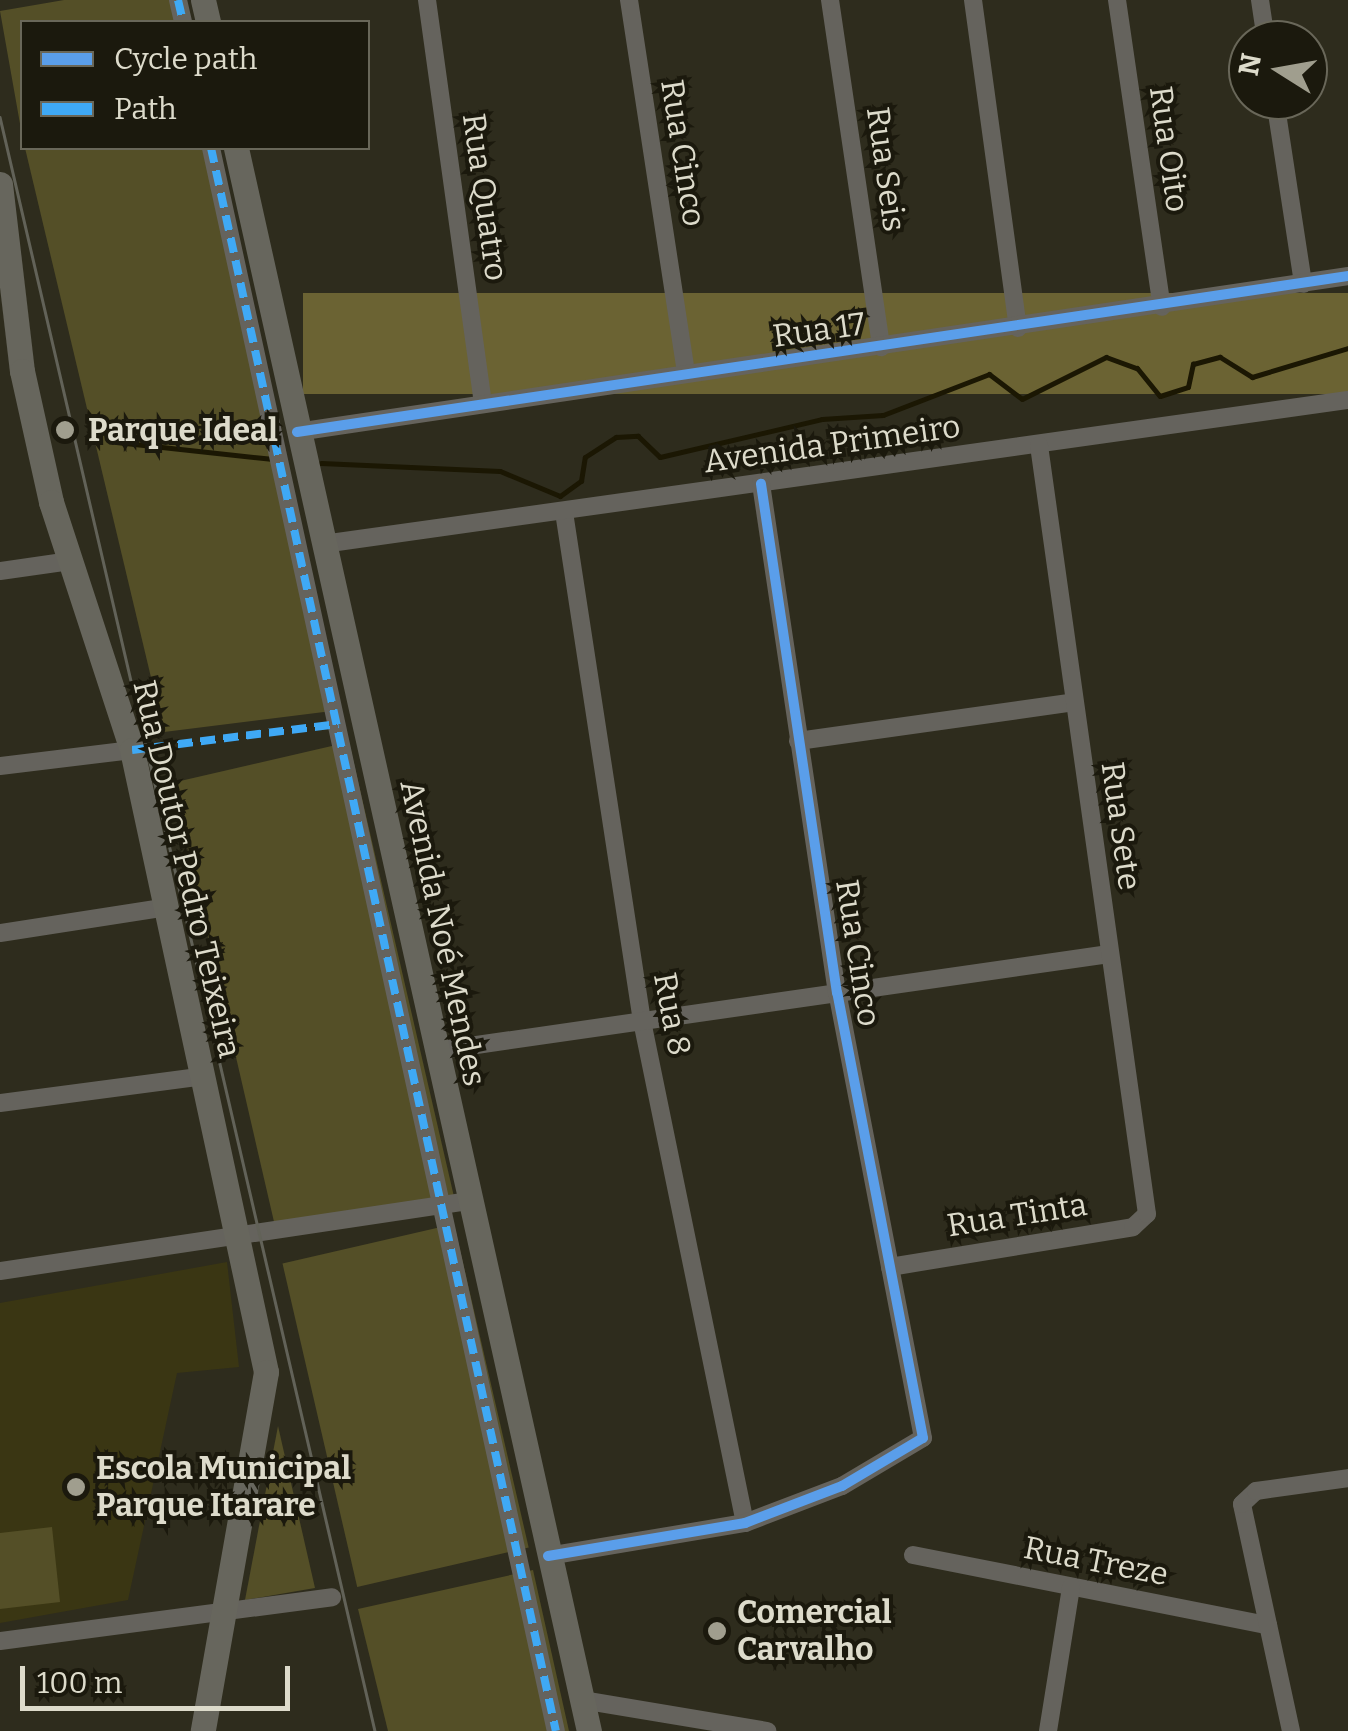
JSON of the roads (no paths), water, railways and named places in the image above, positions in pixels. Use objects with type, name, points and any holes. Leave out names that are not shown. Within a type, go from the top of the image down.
[{"type":"main road","name":"Avenida Noé Mendes","points":[[236,150],[589,1731]]},
{"type":"main road","name":"Rua Doutor Pedro Teixeira","points":[[1,197],[11,372],[132,750],[238,1238],[267,1397],[225,1610]]},
{"type":"main road","points":[[203,1731],[225,1610]]},
{"type":"street","name":"Rua Quatro","points":[[427,0],[484,402]]},
{"type":"street","name":"Rua Cinco","points":[[629,0],[686,374]]},
{"type":"street","name":"Rua Seis","points":[[830,0],[881,346]]},
{"type":"street","points":[[973,0],[1018,328]]},
{"type":"street","name":"Rua Oito","points":[[1117,0],[1162,306]]},
{"type":"street","points":[[1279,120],[1303,284]]},
{"type":"street","points":[[211,150],[556,1731]]},
{"type":"street","name":"Rua 17","points":[[297,432],[1348,276]]},
{"type":"street","name":"Avenida Primeiro","points":[[323,544],[1348,400]]},
{"type":"street","name":"Rua Sete","points":[[1038,446],[1147,1214]]},
{"type":"street","name":"Rua Cinco","points":[[745,1523],[916,1446],[924,1426],[838,992],[761,484]]},
{"type":"street","name":"Rua 8","points":[[564,512],[642,1021],[745,1523]]},
{"type":"street","points":[[0,571],[70,562]]},
{"type":"street","points":[[798,741],[1074,702]]},
{"type":"street","points":[[0,766],[132,750]]},
{"type":"street","points":[[0,933],[167,907]]},
{"type":"street","points":[[435,1051],[1109,954]]},
{"type":"street","points":[[0,1104],[204,1076]]},
{"type":"street","points":[[0,1271],[468,1201]]},
{"type":"street","name":"Rua Tinta","points":[[890,1266],[1133,1227],[1147,1214]]},
{"type":"street","points":[[1292,1731],[1242,1512],[1252,1492],[1348,1478]]},
{"type":"street","points":[[548,1556],[745,1523]]},
{"type":"street","name":"Rua Treze","points":[[913,1555],[1268,1626]]},
{"type":"street","points":[[1048,1731],[1071,1588]]},
{"type":"street","points":[[0,1641],[332,1597]]},
{"type":"street","points":[[582,1700],[767,1731]]},
{"type":"waterway","points":[[321,463],[500,471],[560,496],[581,481],[585,457],[616,437],[638,436],[660,457],[822,419],[883,415],[989,374],[1022,399],[1106,357],[1137,368],[1160,396],[1188,387],[1193,364],[1220,357],[1252,377],[1348,348]]},
{"type":"waterway","points":[[116,442],[273,459]]},
{"type":"tram line","points":[[0,117],[375,1731]]},
{"type":"place","name":"Parque Ideal","points":[[65,430]]},
{"type":"place","name":"Escola Municipal Parque Itarare","points":[[76,1487]]},
{"type":"place","name":"Comercial Carvalho","points":[[717,1631]]}]
